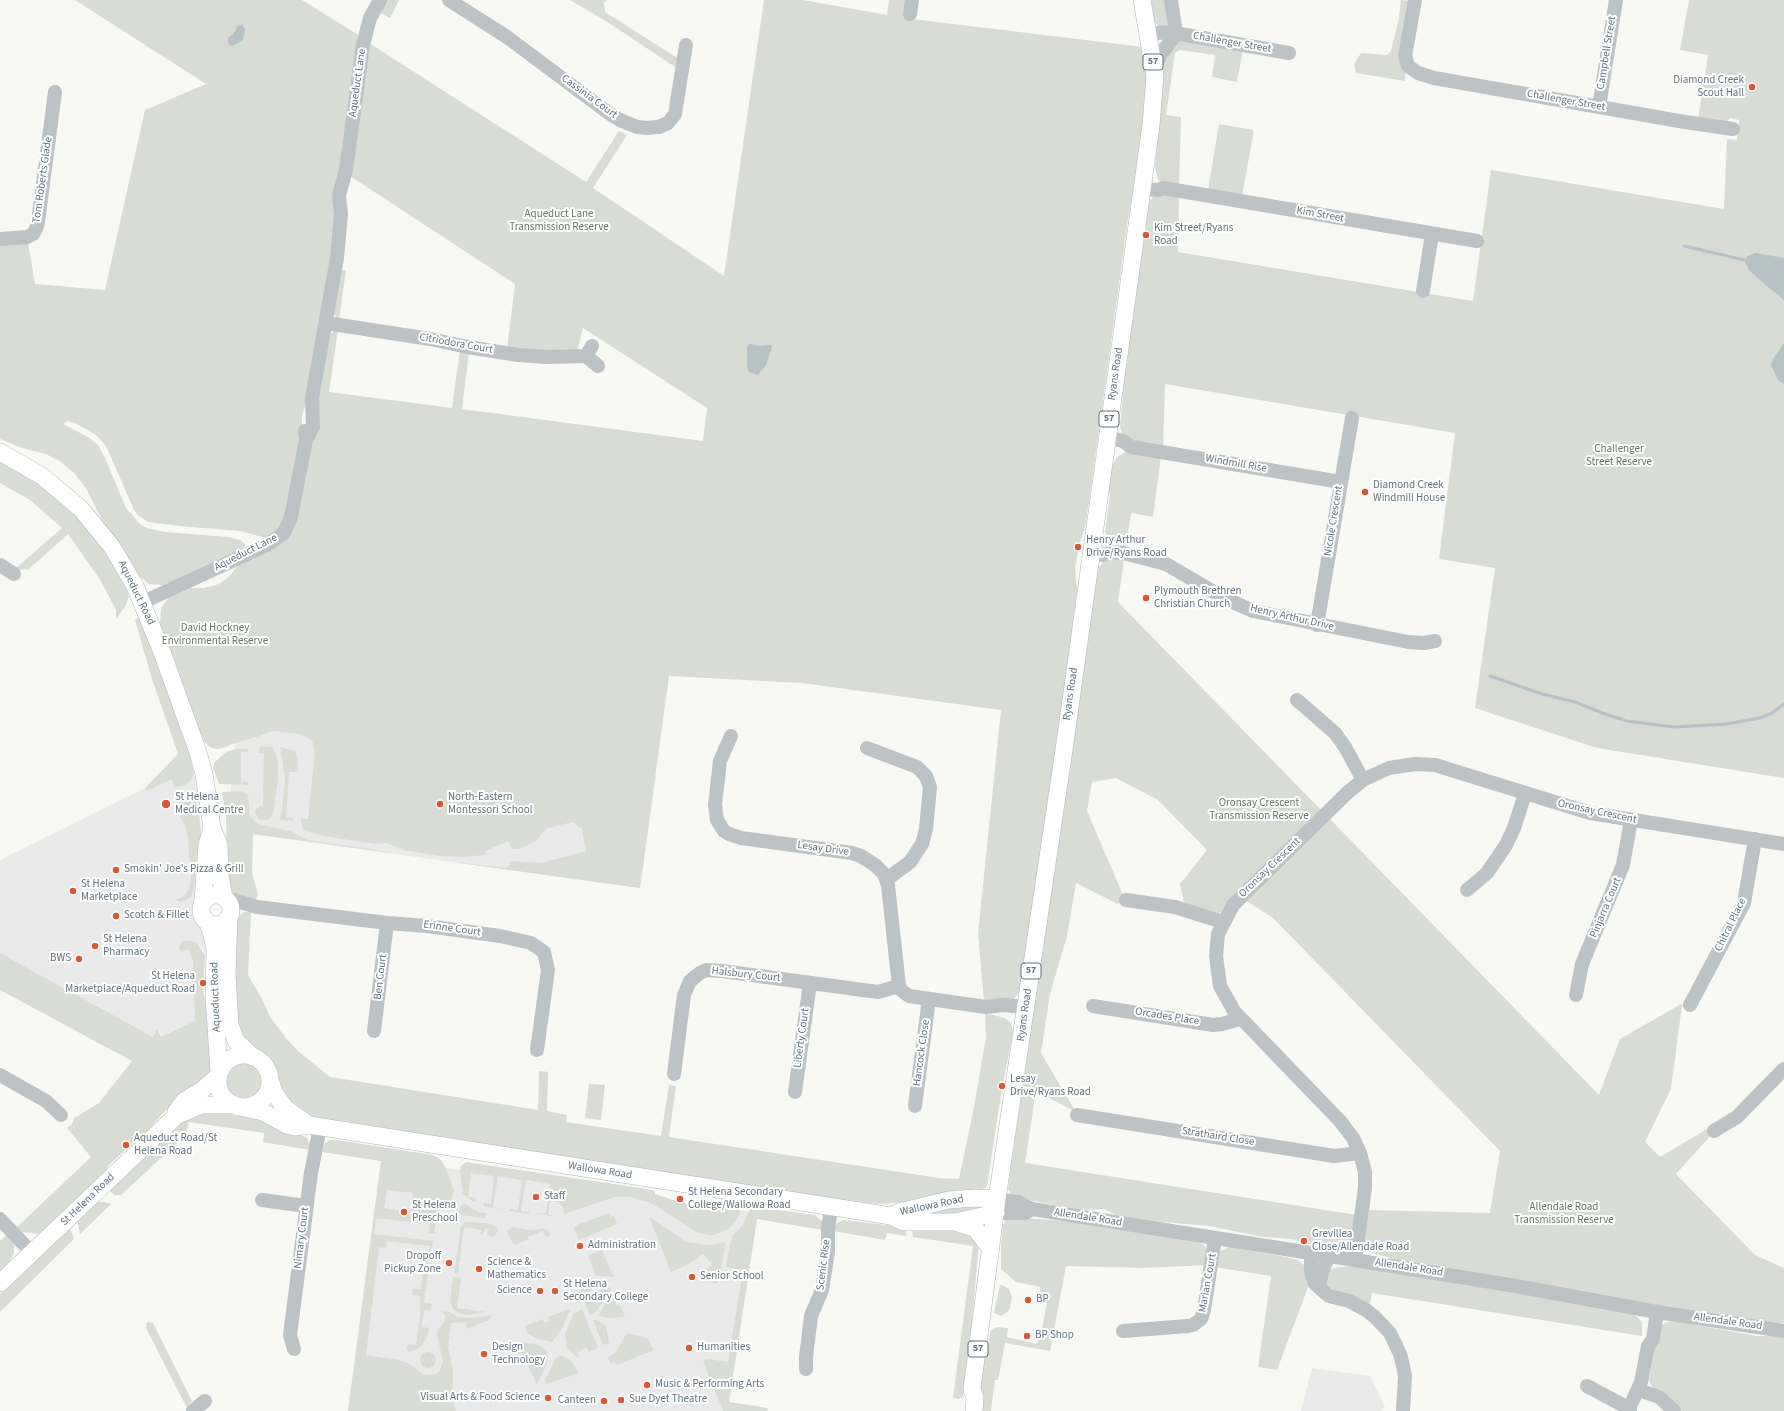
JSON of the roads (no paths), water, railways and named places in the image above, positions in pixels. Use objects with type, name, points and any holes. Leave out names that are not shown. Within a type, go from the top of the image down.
[{"type":"main road","name":"Ryans Road","points":[[964,1411],[967,1397],[972,1389],[1154,100],[1154,69],[1142,0]]},
{"type":"main road","name":"Aqueduct Road","points":[[0,452],[42,476],[67,496],[91,520],[122,561],[143,602],[198,752],[208,794],[212,828],[219,845],[220,875],[225,897]]},
{"type":"main road","name":"Aqueduct Road","points":[[203,901],[208,840],[212,828]]},
{"type":"main road","points":[[212,895],[225,897],[231,906],[229,917],[226,921],[217,925],[208,923],[202,915],[201,906],[203,901],[212,895]]},
{"type":"main road","name":"Aqueduct Road","points":[[229,917],[227,973],[230,1025],[236,1042],[252,1057]]},
{"type":"main road","name":"Aqueduct Road","points":[[208,923],[215,949],[214,996],[219,1074]]},
{"type":"main road","points":[[241,1055],[252,1057],[260,1061],[266,1068],[270,1080],[266,1095],[259,1102],[250,1107],[236,1106],[221,1094],[218,1084],[219,1074],[225,1063],[235,1057],[241,1055]]},
{"type":"main road","name":"St Helena Road","points":[[176,1116],[177,1109],[184,1101],[202,1090],[219,1074]]},
{"type":"main road","name":"Wallowa Road","points":[[270,1080],[282,1105],[314,1126]]},
{"type":"main road","name":"St Helena Road","points":[[0,1283],[176,1116],[201,1105],[236,1106]]},
{"type":"main road","name":"Wallowa Road","points":[[236,1106],[262,1112],[290,1126],[314,1126],[831,1208],[891,1216],[903,1222],[955,1222],[997,1206]]},
{"type":"main road","name":"Wallowa Road","points":[[891,1216],[899,1212],[949,1200],[974,1198],[997,1206]]},
{"type":"main road","points":[[955,1222],[975,1228],[991,1249]]},
{"type":"main road","name":"Ryans Road","points":[[972,1389],[975,1398],[974,1411]]},
{"type":"street","name":"Aqueduct Lane","points":[[143,602],[267,545],[281,536],[287,528],[291,517],[306,440],[313,427],[312,398],[337,258],[341,214],[339,195],[346,170],[363,45],[370,18],[380,0]]},
{"type":"street","name":"Cassinia Court","points":[[449,0],[513,41],[610,114],[637,127],[659,127],[668,123],[675,114],[686,45]]},
{"type":"street","points":[[910,14],[912,0]]},
{"type":"street","points":[[1154,69],[1161,54],[1176,34],[1171,0]]},
{"type":"street","name":"Challenger Street","points":[[1415,0],[1406,49],[1406,61],[1414,71],[1426,76],[1684,122],[1733,129]]},
{"type":"street","name":"Campbell Street","points":[[1599,107],[1616,0]]},
{"type":"street","name":"Challenger Street","points":[[1148,38],[1169,32],[1289,53]]},
{"type":"street","name":"Tom Roberts Glade","points":[[0,239],[27,237],[36,229],[56,89]]},
{"type":"street","name":"Kim Street","points":[[1142,185],[1160,184],[1162,188],[1477,241]]},
{"type":"street","points":[[1423,291],[1432,234]]},
{"type":"street","name":"Citriodora Court","points":[[326,323],[430,338],[468,347],[518,355],[547,357],[589,351],[598,366]]},
{"type":"street","name":"Nicole Crescent","points":[[1317,625],[1352,418]]},
{"type":"street","name":"Windmill Rise","points":[[1106,443],[1123,441],[1131,446],[1341,482]]},
{"type":"street","name":"Henry Arthur Drive","points":[[1091,549],[1107,548],[1112,552],[1138,556],[1166,564],[1224,598],[1253,611],[1408,642],[1424,643],[1435,641]]},
{"type":"street","points":[[1297,700],[1335,733],[1345,747],[1363,780]]},
{"type":"street","name":"Lesay Drive","points":[[731,736],[720,761],[715,805],[717,820],[724,831],[741,838],[857,855],[875,865],[887,879]]},
{"type":"street","points":[[867,748],[917,767],[926,776],[930,787],[926,829],[922,844],[910,862],[887,879],[899,986],[901,990],[909,996],[929,1000],[986,1007],[1003,1005],[1026,1013]]},
{"type":"street","name":"Oronsay Crescent","points":[[1356,1260],[1366,1188],[1365,1172],[1360,1153],[1353,1138],[1340,1121],[1240,1019],[1223,994],[1216,966],[1216,945],[1223,922],[1239,898],[1347,793],[1363,780],[1376,773],[1401,765],[1435,765],[1578,810],[1631,820],[1784,844]]},
{"type":"street","points":[[1467,890],[1487,873],[1506,845],[1514,828],[1525,794]]},
{"type":"street","name":"Pinjarra Court","points":[[1576,995],[1582,964],[1623,865],[1631,820]]},
{"type":"street","name":"Chitral Place","points":[[1690,1005],[1744,904],[1755,839]]},
{"type":"street","name":"Erinne Court","points":[[225,897],[257,907],[387,923],[427,926],[500,936],[531,943],[539,948],[546,957],[548,970],[537,1050]]},
{"type":"street","points":[[1126,900],[1175,908],[1223,922]]},
{"type":"street","name":"Erinne Court","points":[[229,917],[257,907]]},
{"type":"street","name":"Ben Court","points":[[374,1031],[387,923]]},
{"type":"street","name":"Halsbury Court","points":[[674,1074],[684,995],[690,981],[706,970],[718,970],[878,992],[899,986]]},
{"type":"street","name":"Liberty Court","points":[[795,1092],[810,983]]},
{"type":"street","name":"Hancock Close","points":[[915,1106],[929,1000]]},
{"type":"street","name":"Orcades Place","points":[[1093,1006],[1213,1024],[1222,1024],[1240,1019]]},
{"type":"street","points":[[1714,1131],[1737,1117],[1784,1068]]},
{"type":"street","points":[[0,1075],[46,1100],[61,1115]]},
{"type":"street","name":"Strathaird Close","points":[[1077,1115],[1334,1156],[1360,1153]]},
{"type":"street","name":"Nimary Court","points":[[296,1353],[290,1335],[313,1158],[314,1126]]},
{"type":"street","points":[[262,1200],[306,1206]]},
{"type":"street","name":"Allendale Road","points":[[997,1206],[1018,1202],[1032,1209],[1356,1260],[1516,1286],[1652,1311],[1784,1331]]},
{"type":"street","name":"Scenic Rise","points":[[806,1370],[811,1316],[822,1290],[828,1252],[828,1229],[831,1208]]},
{"type":"street","points":[[0,1219],[32,1253]]},
{"type":"street","name":"Marian Court","points":[[1123,1331],[1143,1331],[1188,1326],[1193,1325],[1201,1319],[1204,1310],[1215,1238]]},
{"type":"street","points":[[1311,1253],[1312,1276],[1315,1284],[1328,1296],[1349,1301],[1366,1310],[1376,1317],[1390,1333],[1400,1354],[1405,1376],[1403,1411]]},
{"type":"street","points":[[1319,1287],[1322,1272],[1329,1256]]},
{"type":"street","points":[[1587,1386],[1629,1410],[1639,1390],[1648,1346],[1644,1338],[1652,1311]]},
{"type":"street","points":[[1639,1390],[1659,1397],[1674,1411]]},
{"type":"street","points":[[193,1411],[205,1401]]},
{"type":"waterway","points":[[1684,246],[1749,261]]},
{"type":"waterway","points":[[1490,676],[1542,694],[1575,702],[1627,721],[1674,727],[1726,724],[1760,718],[1772,713],[1784,704]]},
{"type":"place","name":"Diamond Creek Scout Hall","points":[[1752,87]]},
{"type":"place","name":"Kim Street/Ryans Road","points":[[1146,235]]},
{"type":"place","name":"Diamond Creek Windmill House","points":[[1365,492]]},
{"type":"place","name":"Henry Arthur Drive/Ryans Road","points":[[1078,547]]},
{"type":"place","name":"Plymouth Brethren Christian Church","points":[[1146,598]]},
{"type":"place","name":"St Helena Medical Centre","points":[[166,804]]},
{"type":"place","name":"North-Eastern Montessori School","points":[[440,804]]},
{"type":"place","name":"Smokin' Joe's Pizza & Grill","points":[[116,870]]},
{"type":"place","name":"St Helena Marketplace","points":[[73,891]]},
{"type":"place","name":"Scotch & Fillet","points":[[116,916]]},
{"type":"place","name":"St Helena Pharmacy","points":[[95,946]]},
{"type":"place","name":"BWS","points":[[79,959]]},
{"type":"place","name":"St Helena Marketplace/Aqueduct Road","points":[[203,983]]},
{"type":"place","name":"Lesay Drive/Ryans Road","points":[[1002,1086]]},
{"type":"place","name":"Aqueduct Road/St Helena Road","points":[[126,1145]]},
{"type":"place","name":"Staff","points":[[536,1197]]},
{"type":"place","name":"St Helena Secondary College/Wallowa Road","points":[[680,1199]]},
{"type":"place","name":"St Helena Preschool","points":[[404,1212]]},
{"type":"place","name":"Grevillea Close/Allendale Road","points":[[1304,1241]]},
{"type":"place","name":"Administration","points":[[580,1246]]},
{"type":"place","name":"Dropoff Pickup Zone","points":[[449,1263]]},
{"type":"place","name":"Science & Mathematics","points":[[479,1269]]},
{"type":"place","name":"Senior School","points":[[692,1277]]},
{"type":"place","name":"Science","points":[[540,1291]]},
{"type":"place","name":"St Helena Secondary College","points":[[555,1291]]},
{"type":"place","name":"BP","points":[[1028,1300]]},
{"type":"place","name":"BP Shop","points":[[1027,1336]]},
{"type":"place","name":"Humanities","points":[[689,1348]]},
{"type":"place","name":"Design Technology","points":[[484,1354]]},
{"type":"place","name":"Music & Performing Arts","points":[[647,1385]]},
{"type":"place","name":"Visual Arts & Food Science","points":[[548,1398]]},
{"type":"place","name":"Sue Dyet Theatre","points":[[621,1400]]},
{"type":"place","name":"Canteen","points":[[604,1401]]},
{"type":"park label","name":"Aqueduct Lane Transmission Reserve","points":[[559,221]]},
{"type":"park label","name":"Challenger Street Reserve","points":[[1619,456]]},
{"type":"park label","name":"David Hockney Environmental Reserve","points":[[215,635]]},
{"type":"park label","name":"Oronsay Crescent Transmission Reserve","points":[[1259,810]]},
{"type":"park label","name":"Allendale Road Transmission Reserve","points":[[1564,1214]]}]
